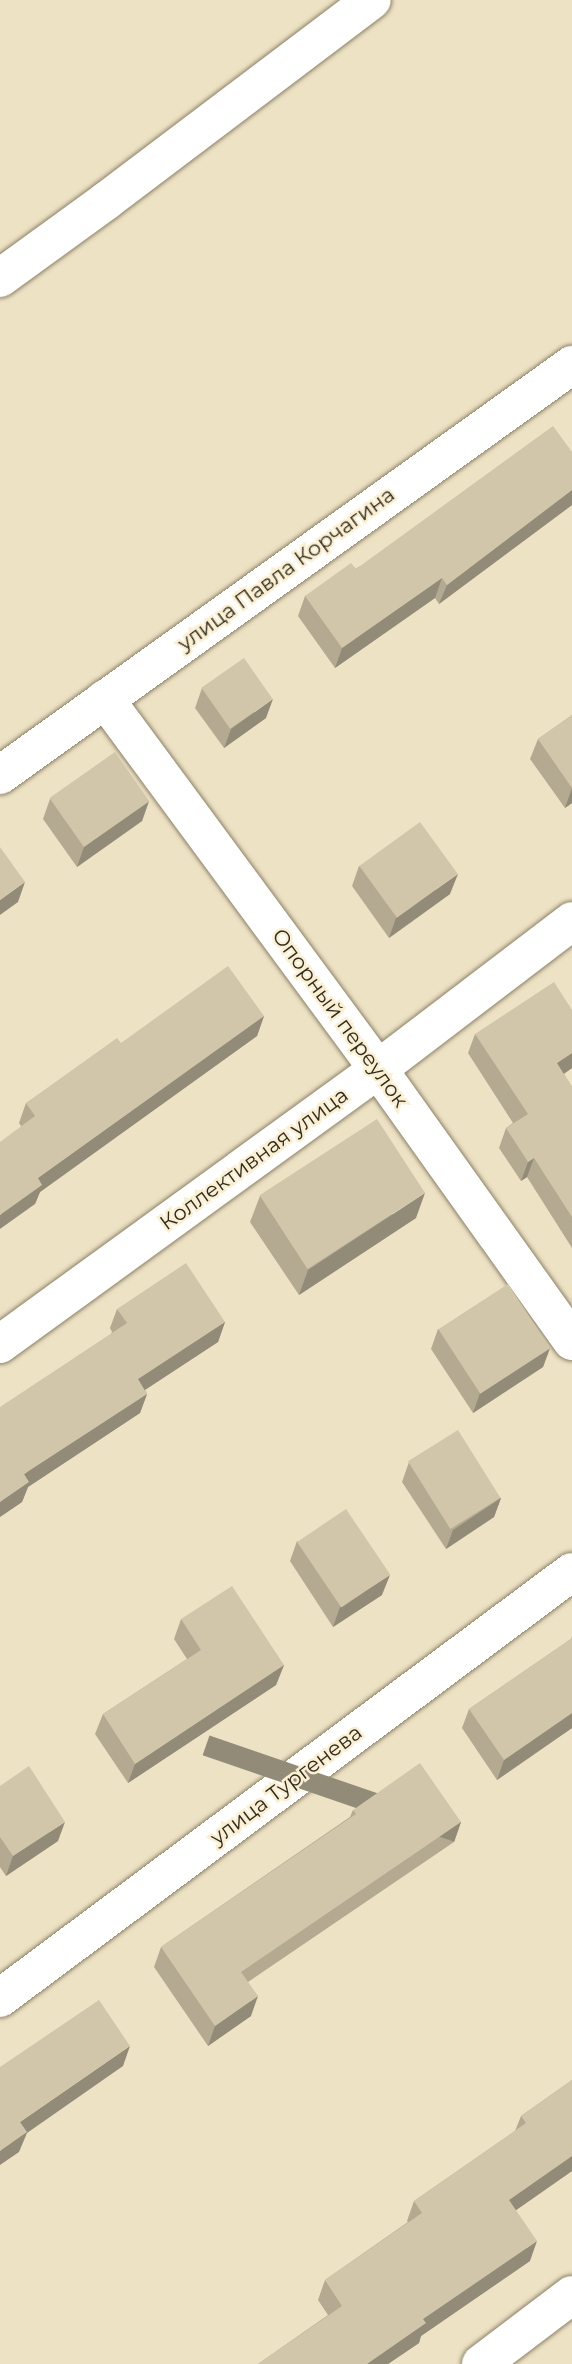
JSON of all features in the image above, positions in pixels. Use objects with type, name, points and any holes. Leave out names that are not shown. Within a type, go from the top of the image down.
[{"type":"street","points":[[0,278],[372,0]]},
{"type":"street","name":"улица Павла Корчагина","points":[[0,775],[572,365]]},
{"type":"street","name":"Опорный переулок","points":[[105,699],[378,1069],[572,1340]]},
{"type":"street","name":"Коллективная улица","points":[[0,1344],[378,1069],[572,920]]},
{"type":"street","name":"улица Тургенева","points":[[0,1998],[572,1572]]},
{"type":"street","points":[[481,2364],[572,2295]]},
{"type":"building","points":[[553,426],[572,452],[572,490],[447,585],[442,578],[342,648],[305,596],[351,563],[356,569]]},
{"type":"building","points":[[244,658],[273,699],[230,729],[201,688]]},
{"type":"building","points":[[572,715],[572,788],[538,739]]},
{"type":"building","points":[[115,752],[149,801],[84,847],[49,798]]},
{"type":"building","points":[[420,822],[458,874],[397,918],[359,866]]},
{"type":"building","points":[[0,847],[25,882],[0,900]]},
{"type":"building","points":[[228,966],[264,1016],[38,1178],[42,1185],[0,1215],[0,1142],[35,1116],[26,1103],[117,1038],[121,1043]]},
{"type":"building","points":[[554,982],[572,1010],[572,1053],[557,1063],[572,1087],[572,1217],[534,1158],[528,1162],[506,1128],[528,1114],[475,1034]]},
{"type":"building","points":[[377,1119],[425,1193],[308,1269],[260,1195]]},
{"type":"building","points":[[186,1263],[225,1322],[138,1379],[147,1394],[24,1474],[29,1482],[0,1502],[0,1407],[127,1323],[117,1309]]},
{"type":"building","points":[[508,1284],[550,1349],[480,1394],[438,1329]]},
{"type":"building","points":[[458,1430],[500,1498],[450,1529],[408,1461]]},
{"type":"building","points":[[346,1509],[390,1574],[341,1607],[297,1542]]},
{"type":"building","points":[[232,1586],[284,1665],[135,1764],[103,1714],[201,1650],[181,1619]]},
{"type":"building","points":[[572,1638],[572,1713],[504,1760],[469,1709]]},
{"type":"building","points":[[420,1763],[461,1822],[241,1972],[258,1996],[215,2026],[161,1947],[356,1814],[353,1810]]},
{"type":"building","points":[[29,1766],[65,1822],[13,1856],[0,1837],[0,1786]]},
{"type":"building","points":[[99,2000],[130,2046],[20,2122],[27,2132],[0,2151],[0,2067]]},
{"type":"building","points":[[572,2080],[572,2156],[509,2200],[537,2241],[423,2319],[426,2323],[367,2364],[258,2364],[342,2306],[325,2280],[422,2213],[414,2201],[526,2123],[521,2116]]}]
